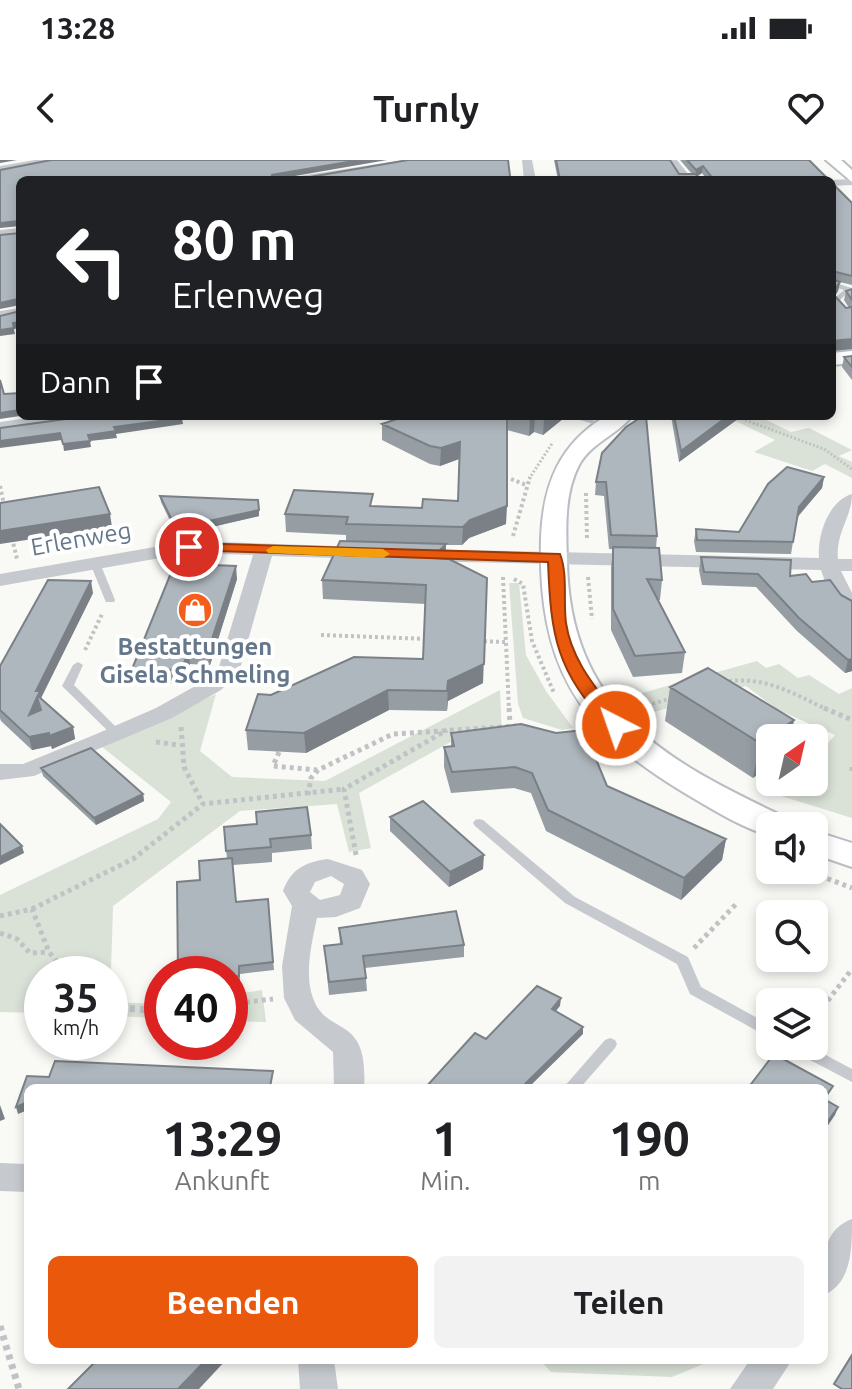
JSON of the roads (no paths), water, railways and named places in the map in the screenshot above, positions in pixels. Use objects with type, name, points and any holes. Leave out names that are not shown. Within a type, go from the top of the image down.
[{"type":"street","points":[[0,169],[54,160]]},
{"type":"street","points":[[310,176],[428,160]]},
{"type":"street","points":[[833,160],[852,180]]},
{"type":"street","points":[[0,427],[47,420]]},
{"type":"street","points":[[612,421],[571,457],[559,479],[554,505],[561,638],[592,700],[658,761],[725,803],[756,817]]},
{"type":"street","points":[[852,499],[834,521],[827,565],[842,596],[852,606]]},
{"type":"street","name":"Erlenweg","points":[[0,580],[189,547],[852,565]]},
{"type":"street","points":[[1,772],[26,771],[211,688],[228,672],[264,550]]},
{"type":"street","points":[[828,847],[852,855]]},
{"type":"street","points":[[345,870],[357,884],[351,901],[330,910],[306,905],[300,924],[297,997],[309,1014],[350,1047],[353,1062],[350,1084]]},
{"type":"street","points":[[0,1177],[24,1178]]},
{"type":"street","points":[[828,1273],[852,1234]]},
{"type":"street","points":[[316,1364],[319,1389]]},
{"type":"street","points":[[749,1389],[771,1364]]},
{"type":"lane","points":[[848,315],[836,300],[850,290]]},
{"type":"lane","points":[[95,563],[110,600]]},
{"type":"lane","points":[[78,665],[68,686],[116,733]]},
{"type":"lane","points":[[479,823],[570,900],[683,961],[695,990],[756,1024]]},
{"type":"lane","points":[[575,1084],[610,1044]]},
{"type":"lane","points":[[822,1060],[852,1076]]},
{"type":"place","name":"Bestattungen Gisela Schmeling","points":[[195,610]]}]
